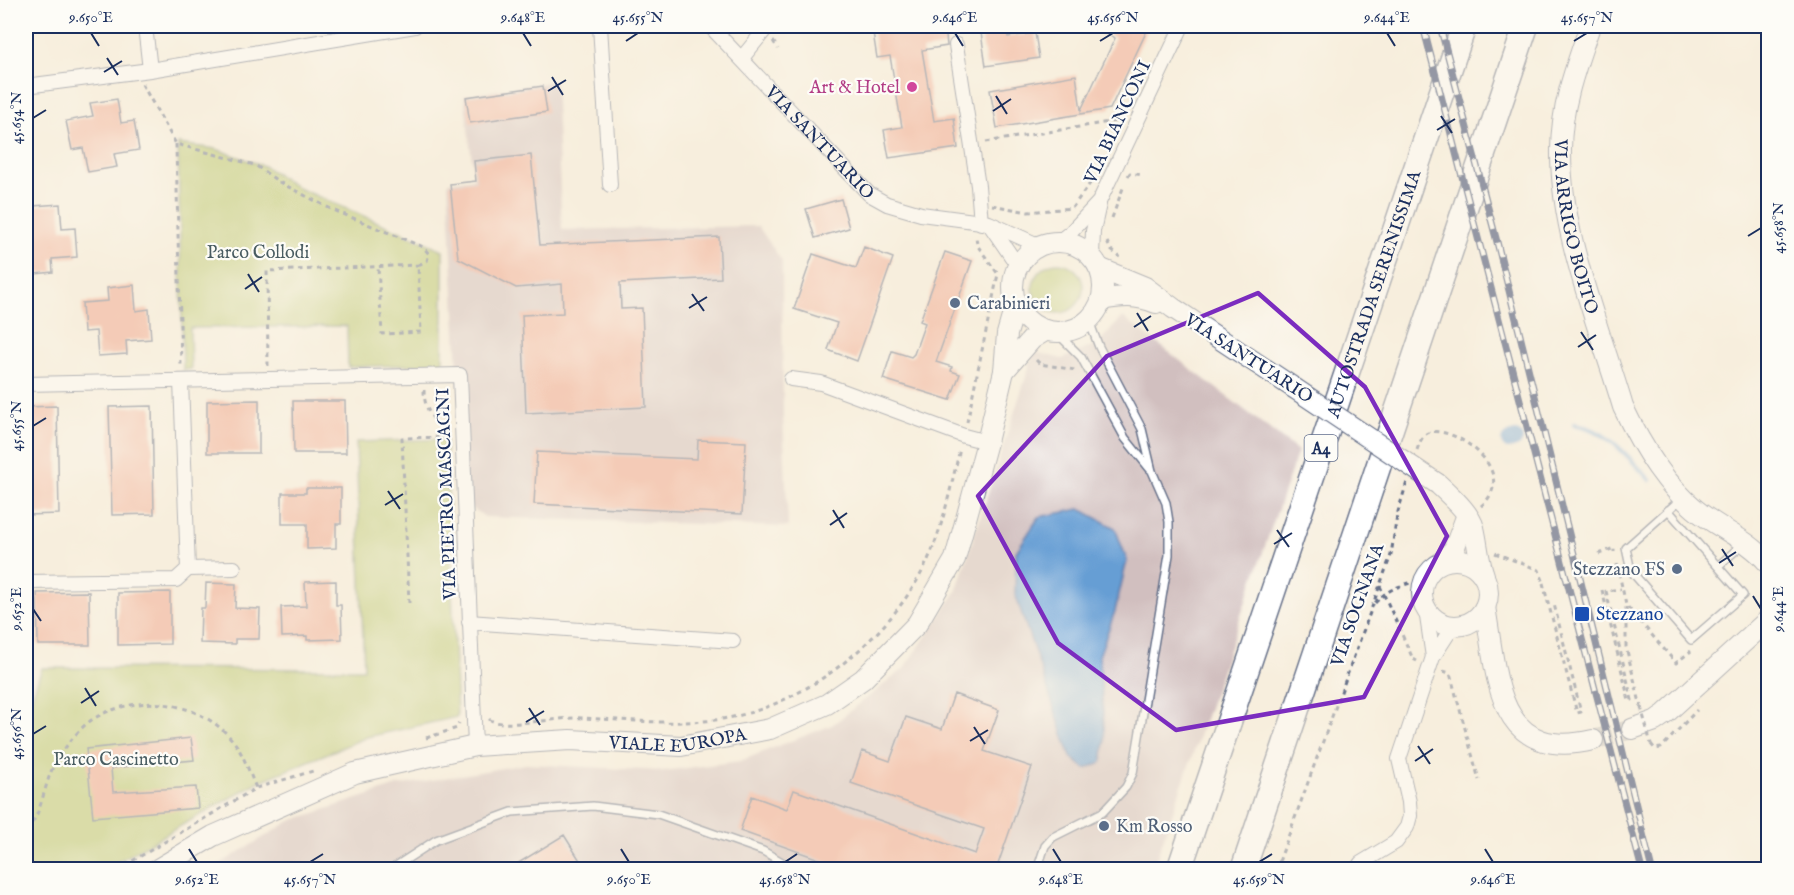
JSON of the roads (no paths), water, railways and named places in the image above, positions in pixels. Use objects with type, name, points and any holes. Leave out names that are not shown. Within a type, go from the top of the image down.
[{"type":"highway","name":"AUTOSTRADA SERENISSIMA","points":[[1179,870],[1464,26]]},
{"type":"highway","points":[[1243,870],[1526,26]]},
{"type":"street","points":[[145,26],[150,70]]},
{"type":"street","points":[[26,86],[134,73],[415,26]]},
{"type":"street","points":[[600,26],[610,185]]},
{"type":"street","name":"VIA SANTUARIO","points":[[710,26],[869,194],[887,204],[921,214],[985,223],[1049,244],[1082,248],[1095,262],[1145,287],[1173,308],[1438,484],[1461,507],[1472,513],[1476,552],[1488,587],[1485,607],[1493,660],[1503,701],[1518,724],[1539,740],[1568,745],[1593,740]]},
{"type":"street","points":[[742,58],[768,26]]},
{"type":"street","name":"VIA BIANCONI","points":[[1049,244],[1071,232],[1120,177],[1182,26]]},
{"type":"street","name":"VIA ARRIGO BOITO","points":[[1590,26],[1573,75],[1565,110],[1561,149],[1568,218],[1623,407],[1651,457],[1683,497],[1716,524],[1757,546],[1768,563]]},
{"type":"street","points":[[956,45],[980,206],[985,223],[1018,266]]},
{"type":"street","name":"VIA BIANCONI","points":[[1095,262],[1093,231],[1099,202]]},
{"type":"street","points":[[1049,244],[1028,254],[1018,266],[1013,284],[1016,303],[1032,324],[1050,331],[1079,327],[1089,321],[1102,300],[1103,278],[1095,262]]},
{"type":"street","name":"VIA SANTUARIO","points":[[1102,300],[1124,296],[1139,297],[1173,308]]},
{"type":"street","name":"VIALE EUROPA","points":[[156,870],[213,836],[355,773],[475,746],[570,740],[681,746],[770,729],[827,704],[863,680],[917,624],[955,559],[1004,371],[1007,334],[1016,303]]},
{"type":"street","name":"VIALE EUROPA","points":[[1004,371],[1032,339],[1050,331]]},
{"type":"street","name":"VIA PIETRO MASCAGNI","points":[[26,384],[460,375],[475,746]]},
{"type":"street","points":[[791,379],[821,383],[964,436],[987,442]]},
{"type":"street","points":[[181,381],[188,569]]},
{"type":"street","points":[[1433,657],[1422,592],[1435,568],[1454,549],[1472,513]]},
{"type":"street","points":[[1435,568],[1462,560],[1479,569],[1485,577]]},
{"type":"street","points":[[26,582],[176,580],[188,569],[234,568]]},
{"type":"street","points":[[1356,870],[1361,863],[1396,842],[1407,827],[1409,802],[1399,759],[1433,657],[1458,626],[1473,621],[1485,607]]},
{"type":"street","name":"VIA SANTUARIO","points":[[1426,610],[1433,618],[1458,626],[1493,660]]},
{"type":"street","points":[[1632,729],[1665,714],[1768,620]]},
{"type":"street","points":[[469,622],[733,642]]},
{"type":"lane","points":[[1037,870],[1045,846],[1053,837],[1091,819],[1114,802],[1126,787],[1138,757],[1170,540],[1166,504],[1152,471],[1142,429],[1099,347],[1089,321]]},
{"type":"lane","points":[[1050,331],[1081,357],[1125,438],[1152,471]]},
{"type":"lane","points":[[1668,510],[1743,595],[1691,640],[1630,572],[1626,548],[1668,510],[1683,497]]},
{"type":"lane","points":[[1718,566],[1757,546]]},
{"type":"lane","points":[[390,870],[436,840],[512,812],[593,806],[658,814],[763,851],[796,870]]},
{"type":"water","points":[[1080,509],[1115,528],[1127,560],[1115,611],[1099,656],[1105,741],[1102,762],[1085,769],[1071,757],[1015,594],[1016,552],[1039,517]]},
{"type":"waterway","points":[[1574,424],[1586,427],[1607,438],[1625,453],[1650,480]]},
{"type":"waterway","points":[[1509,441],[1515,439]]},
{"type":"tunnel","points":[[1593,740],[1632,729]]},
{"type":"railway","points":[[1423,26],[1642,870]]},
{"type":"railway","points":[[1440,26],[1497,242],[1652,870]]},
{"type":"place","name":"Art & Hotel","points":[[912,87]]},
{"type":"place","name":"Carabinieri","points":[[955,303]]},
{"type":"place","name":"Stezzano FS","points":[[1677,569]]},
{"type":"place","name":"Stezzano","points":[[1582,614]]},
{"type":"place","name":"Km Rosso","points":[[1104,826]]},
{"type":"park label","name":"Parco Collodi","points":[[258,252]]},
{"type":"park label","name":"Parco Cascinetto","points":[[116,759]]}]
